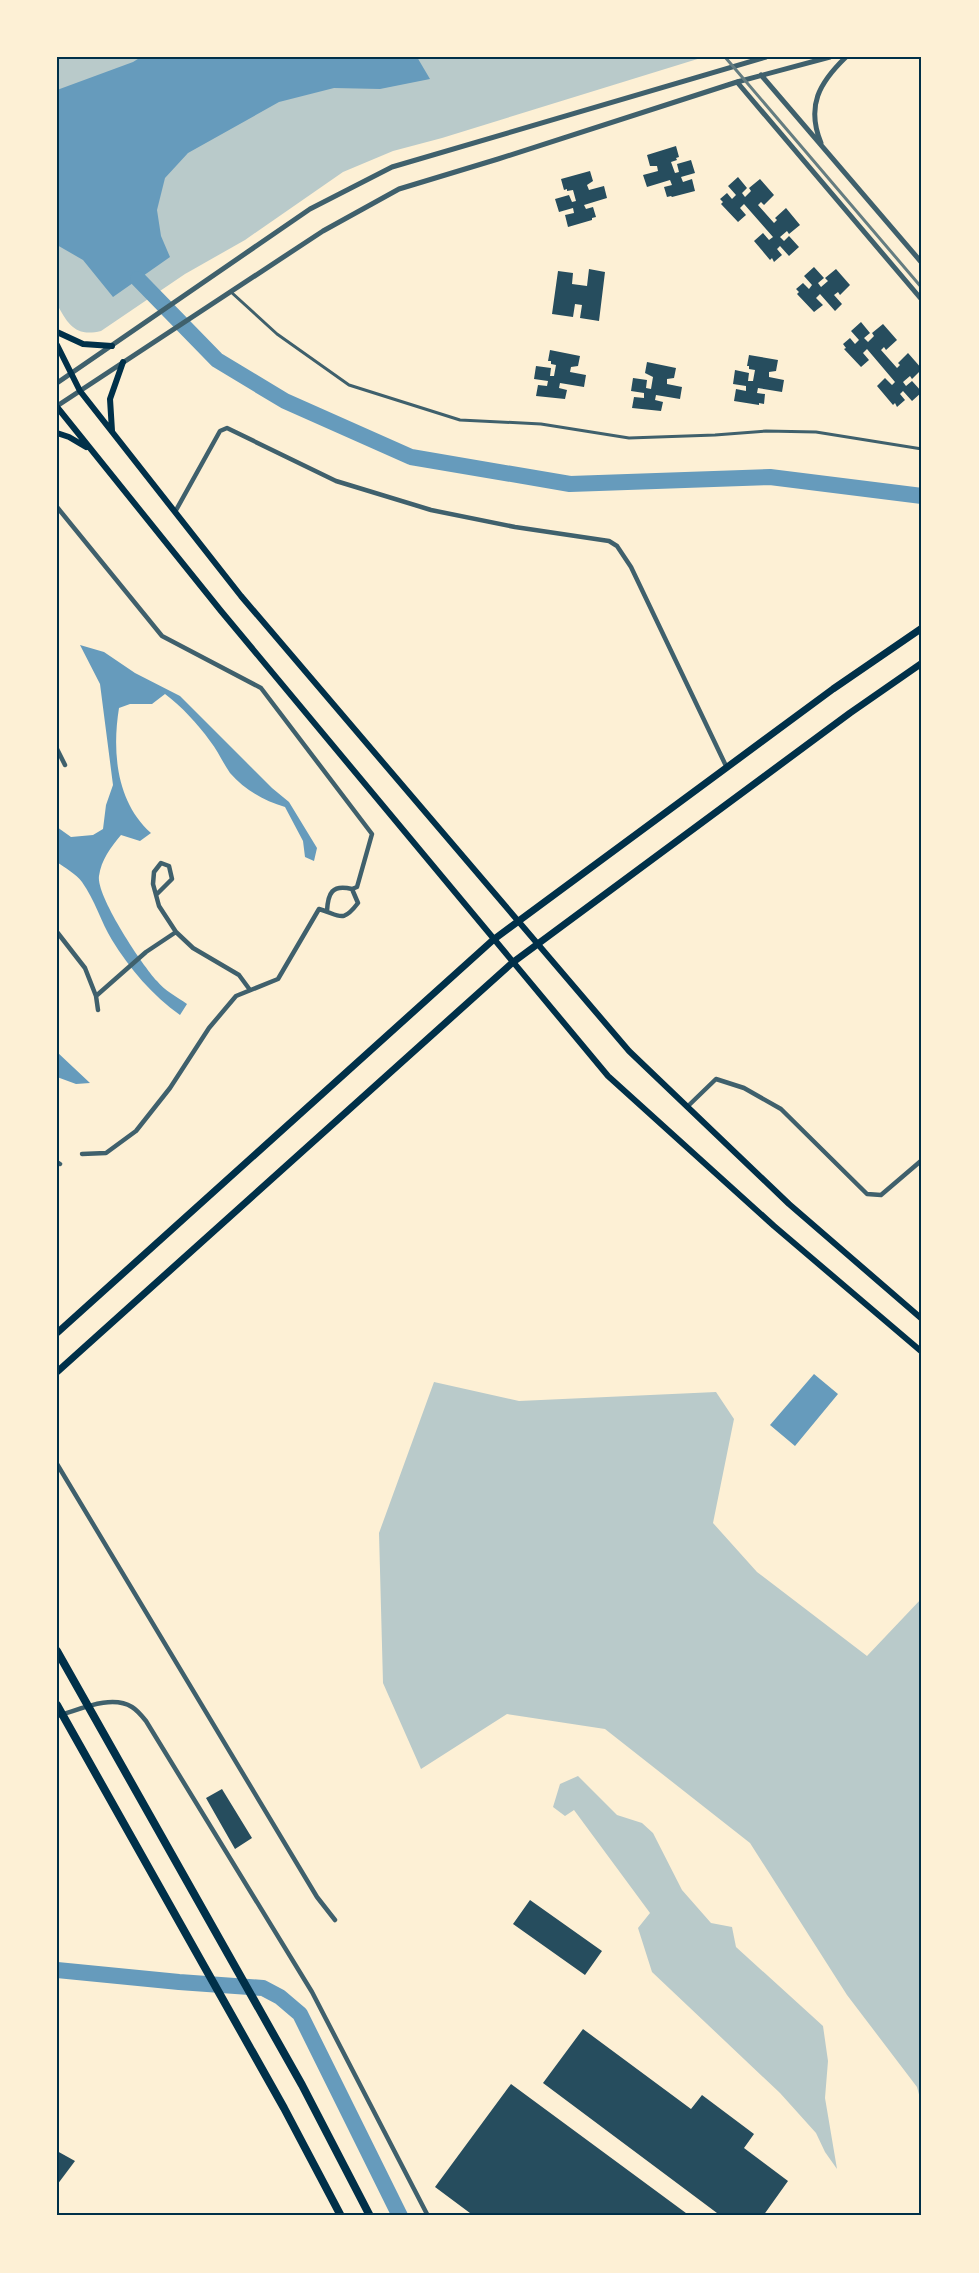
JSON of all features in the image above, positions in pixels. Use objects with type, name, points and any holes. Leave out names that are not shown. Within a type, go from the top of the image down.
[{"type":"highway","points":[[57,1651],[302,2085],[370,2216]]},
{"type":"highway","points":[[57,1705],[284,2108],[341,2216]]},
{"type":"main road","points":[[57,332],[83,345],[112,346]]},
{"type":"main road","points":[[57,345],[80,391],[112,435],[241,596],[629,1051],[789,1204],[922,1319]]},
{"type":"main road","points":[[112,435],[110,399],[123,362]]},
{"type":"main road","points":[[57,406],[221,611],[608,1076],[774,1226],[922,1352]]},
{"type":"main road","points":[[57,433],[91,450]]},
{"type":"main road","points":[[57,1333],[494,940],[833,689],[922,628]]},
{"type":"main road","points":[[57,1372],[512,963],[850,713],[922,663]]},
{"type":"street","points":[[57,383],[309,209],[392,167],[766,57]]},
{"type":"street","points":[[57,406],[323,231],[399,189],[737,82],[830,57]]},
{"type":"street","points":[[822,148],[818,137],[814,107],[824,81],[846,57]]},
{"type":"street","points":[[761,75],[922,263]]},
{"type":"street","points":[[737,82],[922,300]]},
{"type":"street","points":[[231,291],[277,334],[349,385],[460,420],[541,424],[629,438],[766,431],[816,432],[922,449]]},
{"type":"street","points":[[175,512],[220,431],[227,428],[336,481],[431,510],[515,527],[609,541],[617,546],[631,567],[727,768]]},
{"type":"street","points":[[57,507],[162,636],[261,688],[372,834],[357,886],[352,889],[341,886],[334,889],[327,911]]},
{"type":"street","points":[[57,750],[65,765]]},
{"type":"street","points":[[157,894],[172,879],[169,866],[161,863],[154,872],[153,884],[159,906],[176,932],[193,948],[239,975],[250,990]]},
{"type":"street","points":[[82,1154],[106,1153],[136,1131],[170,1088],[209,1028],[236,996],[278,979],[319,909],[337,917],[347,915],[354,908],[358,903],[352,889]]},
{"type":"street","points":[[57,932],[85,968],[96,996],[98,1010]]},
{"type":"street","points":[[96,996],[146,952],[176,932]]},
{"type":"street","points":[[687,1107],[716,1079],[744,1088],[781,1109],[867,1194],[881,1195],[922,1160]]},
{"type":"street","points":[[57,1464],[317,1897],[335,1920]]},
{"type":"street","points":[[57,1716],[104,1703],[122,1702],[134,1707],[146,1721],[312,1992],[428,2216]]},
{"type":"shaded area","points":[[57,57],[704,57],[393,151],[343,172],[245,240],[185,274],[101,331],[85,332],[79,331],[69,323],[57,304]]},
{"type":"shaded area","points":[[434,1382],[519,1401],[716,1392],[734,1419],[713,1523],[757,1572],[867,1656],[922,1598],[922,2106],[917,2087],[847,1995],[750,1843],[605,1729],[507,1714],[421,1769],[383,1683],[379,1533]]},
{"type":"shaded area","points":[[578,1776],[617,1815],[642,1823],[653,1833],[682,1890],[711,1923],[732,1927],[736,1947],[823,2026],[828,2061],[825,2098],[837,2169],[816,2133],[780,2093],[652,1972],[638,1928],[650,1913],[574,1810],[565,1816],[553,1807],[560,1784]]},
{"type":"water","points":[[141,57],[417,57],[430,79],[380,89],[334,88],[279,102],[188,153],[165,178],[157,210],[161,236],[170,257],[113,297],[83,260],[57,245],[57,90]]},
{"type":"water","points":[[80,645],[104,652],[135,673],[180,696],[272,788],[289,802],[317,848],[314,861],[305,857],[303,841],[285,807],[270,802],[242,785],[230,773],[200,728],[165,694],[152,704],[130,704],[119,708],[116,741],[119,775],[130,806],[151,833],[140,841],[121,835],[104,859],[99,876],[100,886],[112,914],[141,961],[160,984],[187,1004],[180,1015],[160,999],[134,971],[112,940],[82,882],[57,862],[57,827],[71,837],[93,835],[103,829],[106,805],[113,785],[100,684]]},
{"type":"water","points":[[57,1052],[90,1083],[76,1084],[57,1077]]},
{"type":"water","points":[[814,1374],[838,1394],[795,1446],[770,1425]]},
{"type":"building","points":[[676,146],[679,157],[671,162],[675,173],[679,172],[677,164],[691,160],[695,173],[681,177],[683,182],[692,179],[695,191],[667,197],[664,187],[672,185],[670,180],[647,187],[643,175],[658,171],[657,166],[650,166],[647,155]]},
{"type":"building","points":[[590,171],[593,181],[587,185],[589,190],[604,186],[607,198],[584,205],[586,209],[593,207],[596,217],[592,220],[568,227],[565,215],[574,213],[573,208],[559,212],[555,199],[569,195],[572,202],[576,201],[573,190],[564,190],[561,179]]},
{"type":"building","points":[[738,177],[747,188],[742,193],[745,197],[751,191],[749,188],[760,179],[774,195],[764,205],[761,202],[758,205],[774,223],[777,220],[775,218],[786,208],[800,225],[789,234],[787,231],[780,237],[784,241],[789,236],[799,247],[789,256],[780,246],[777,249],[782,255],[774,262],[772,258],[770,260],[754,241],[763,233],[769,240],[773,237],[744,204],[740,208],[746,215],[738,222],[721,204],[723,202],[720,199],[727,193],[732,199],[736,195],[728,186]]},
{"type":"building","points":[[814,267],[824,278],[818,283],[821,287],[828,281],[825,278],[836,269],[850,285],[840,295],[838,292],[834,295],[842,304],[835,311],[820,294],[816,298],[823,305],[814,312],[797,294],[799,292],[796,289],[803,283],[809,289],[812,285],[804,276]]},
{"type":"building","points":[[589,269],[605,272],[599,321],[580,318],[582,305],[575,304],[573,317],[552,314],[558,271],[573,273],[572,284],[587,286]]},
{"type":"building","points":[[861,322],[870,333],[864,338],[868,342],[874,336],[872,333],[883,324],[897,340],[886,350],[884,347],[881,350],[897,368],[900,365],[898,363],[908,353],[922,369],[912,379],[910,376],[903,382],[906,386],[912,381],[922,392],[912,401],[903,391],[900,394],[905,400],[897,407],[895,403],[893,405],[877,386],[885,378],[892,385],[895,382],[867,349],[863,353],[869,360],[861,367],[844,349],[846,348],[843,344],[850,338],[855,344],[859,340],[851,331]]},
{"type":"building","points":[[550,350],[580,356],[578,366],[571,367],[570,372],[586,375],[584,387],[560,383],[559,388],[567,390],[565,399],[536,396],[538,385],[547,386],[548,381],[534,379],[536,366],[551,368],[550,376],[554,376],[556,365],[548,361]]},
{"type":"building","points":[[749,355],[778,360],[776,371],[769,372],[769,377],[784,380],[782,392],[758,388],[757,393],[765,394],[764,404],[734,401],[736,389],[746,391],[746,386],[733,384],[735,370],[749,373],[748,381],[753,381],[755,370],[747,366]]},
{"type":"building","points":[[647,362],[676,368],[674,378],[667,379],[667,384],[682,387],[680,399],[656,395],[655,400],[663,402],[661,411],[632,408],[634,397],[644,398],[644,393],[631,391],[633,378],[647,380],[646,388],[651,389],[653,377],[645,373]]},
{"type":"building","points":[[222,1789],[252,1838],[235,1849],[206,1798]]},
{"type":"building","points":[[530,1900],[602,1951],[585,1975],[513,1924]]},
{"type":"building","points":[[583,2029],[691,2109],[702,2095],[754,2134],[744,2148],[788,2181],[763,2216],[721,2216],[543,2083]]},
{"type":"building","points":[[511,2084],[690,2216],[474,2216],[435,2187]]},
{"type":"building","points":[[57,2151],[75,2161],[57,2185]]},
{"type":"waterway","points":[[138,279],[217,360],[285,401],[411,457],[570,484],[770,477],[922,496]]},
{"type":"waterway","points":[[57,1970],[263,1988],[280,1997],[300,2014],[400,2216]]},
{"type":"railway","points":[[725,57],[922,288]]}]
